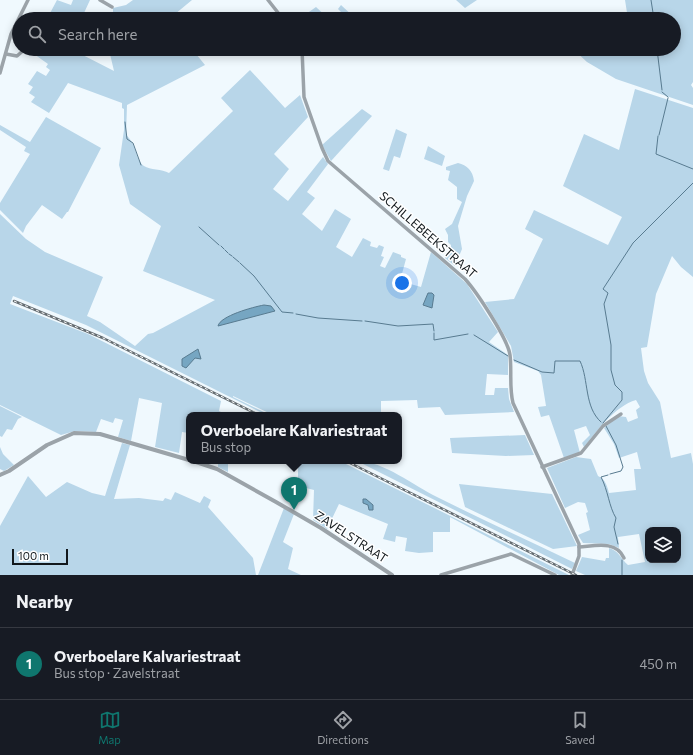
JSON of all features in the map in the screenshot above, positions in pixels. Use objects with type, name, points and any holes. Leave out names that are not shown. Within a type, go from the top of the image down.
[{"type":"street","points":[[22,12],[28,0]]},
{"type":"street","points":[[100,0],[112,7]]},
{"type":"street","points":[[268,0],[277,12]]},
{"type":"street","points":[[0,73],[12,32]]},
{"type":"street","points":[[6,54],[12,55]]},
{"type":"street","name":"SCHILLEBEEKSTRAAT","points":[[302,56],[304,97],[326,156],[333,166],[465,279],[475,290],[510,350],[510,390],[512,404],[579,547]]},
{"type":"street","points":[[542,467],[581,453],[603,426],[621,414]]},
{"type":"street","points":[[0,475],[9,471],[46,445],[74,433],[100,434],[186,459]]},
{"type":"street","name":"ZAVELSTRAAT","points":[[202,464],[216,469],[321,528],[392,575]]},
{"type":"street","points":[[572,575],[579,556],[579,547],[609,546],[621,552],[624,558]]},
{"type":"street","points":[[442,575],[511,554],[555,575]]},
{"type":"shaded area","points":[[57,0],[71,5],[73,0],[90,0],[84,12],[51,12]]},
{"type":"shaded area","points":[[133,0],[192,0],[177,12],[113,12],[113,8],[126,5]]},
{"type":"shaded area","points":[[456,0],[477,0],[465,8]]},
{"type":"shaded area","points":[[625,0],[693,0],[693,82],[691,85],[693,88],[693,105],[616,79],[587,62],[581,56],[681,56],[681,12],[627,12]]},
{"type":"shaded area","points":[[341,5],[348,12],[341,12],[338,9]]},
{"type":"shaded area","points":[[316,7],[321,12],[309,12]]},
{"type":"shaded area","points":[[37,56],[85,56],[114,71],[110,56],[198,56],[205,65],[127,105],[126,135],[130,139],[139,160],[144,166],[169,173],[233,111],[221,98],[250,70],[285,108],[300,95],[308,117],[274,154],[289,169],[273,189],[288,201],[323,157],[328,164],[307,192],[315,198],[302,214],[322,231],[335,209],[351,219],[336,247],[352,257],[363,238],[371,242],[370,246],[377,248],[379,245],[384,247],[381,256],[384,257],[380,266],[385,268],[393,252],[401,255],[401,257],[406,259],[400,281],[421,287],[431,252],[467,284],[498,332],[489,342],[508,355],[508,375],[487,374],[485,395],[494,395],[495,388],[508,388],[509,399],[514,412],[445,415],[440,407],[418,408],[417,400],[381,401],[381,412],[267,412],[233,396],[264,412],[260,412],[86,325],[13,296],[10,304],[88,334],[221,401],[219,411],[221,412],[186,412],[186,433],[182,432],[179,453],[155,447],[162,403],[139,398],[131,441],[118,437],[123,420],[115,418],[113,423],[101,419],[96,432],[75,431],[61,435],[0,405],[0,214],[26,239],[45,252],[103,277],[87,316],[100,322],[135,346],[148,334],[153,333],[215,300],[143,271],[161,226],[130,204],[119,165],[124,130],[124,109],[122,108],[122,103],[68,83],[49,113],[31,102],[35,97],[29,93],[33,87],[28,84],[37,71],[46,76],[50,70],[46,67],[48,64]]},
{"type":"shaded area","points":[[635,89],[693,108],[693,277],[681,267],[672,256],[656,294],[647,347],[641,348],[644,371],[648,383],[660,402],[671,458],[691,453],[693,464],[693,575],[585,575],[576,571],[582,557],[605,561],[606,558],[609,558],[609,548],[617,553],[628,565],[645,562],[639,534],[618,537],[619,548],[609,544],[583,543],[578,535],[590,530],[586,513],[588,512],[585,503],[578,502],[565,508],[547,468],[576,457],[591,459],[598,476],[605,483],[609,493],[636,490],[634,469],[641,469],[637,452],[619,458],[614,444],[604,428],[618,416],[626,417],[628,422],[638,418],[636,410],[640,407],[636,400],[628,403],[614,413],[584,447],[582,443],[590,435],[586,426],[574,430],[580,453],[564,458],[549,415],[541,417],[538,407],[546,406],[541,375],[538,371],[514,362],[511,346],[485,302],[514,299],[543,239],[525,229],[534,210],[608,245],[622,217],[563,186],[584,134],[619,150]]},
{"type":"shaded area","points":[[362,109],[372,116],[331,161],[322,145]]},
{"type":"shaded area","points":[[46,117],[101,148],[68,212],[62,219],[42,205],[26,226],[23,233],[0,210],[0,203],[30,154],[24,151],[26,147],[0,130],[0,125],[30,142]]},
{"type":"shaded area","points":[[396,129],[407,134],[400,158],[394,156],[389,171],[383,169]]},
{"type":"shaded area","points":[[428,146],[445,156],[442,166],[424,159]]},
{"type":"shaded area","points":[[458,163],[469,169],[474,181],[467,196],[458,226],[462,249],[455,266],[445,258],[445,254],[451,249],[451,245],[448,242],[448,235],[445,229],[452,224],[462,202],[457,199],[457,187],[448,180],[450,171],[446,170],[446,167]]},
{"type":"shaded area","points":[[428,293],[432,293],[434,295],[432,308],[423,305]]},
{"type":"shaded area","points":[[264,305],[271,306],[275,311],[218,326],[220,322],[231,315]]},
{"type":"shaded area","points":[[198,349],[201,359],[195,358],[186,368],[182,366],[182,359]]},
{"type":"shaded area","points":[[0,406],[22,417],[18,419],[12,430],[7,429],[2,437],[0,436]]},
{"type":"shaded area","points":[[525,435],[534,455],[506,456],[452,453],[450,438]]},
{"type":"shaded area","points":[[122,443],[130,445],[114,499],[139,498],[163,501],[165,498],[171,500],[175,492],[200,503],[204,496],[211,500],[208,507],[253,558],[256,575],[0,575],[0,526],[28,476],[46,497],[67,482],[92,493],[105,496]]},
{"type":"shaded area","points":[[0,447],[3,454],[14,465],[4,471],[0,469]]},
{"type":"shaded area","points":[[218,464],[228,464],[228,472],[218,467]]},
{"type":"shaded area","points":[[298,464],[346,464],[569,575],[559,575],[450,517],[450,532],[433,532],[433,552],[419,553],[405,551],[407,538],[396,536],[395,542],[383,539],[388,524],[339,504],[327,529],[313,520],[314,490],[298,486]]},
{"type":"shaded area","points":[[363,464],[374,464],[388,469],[437,497],[575,563],[572,569]]},
{"type":"shaded area","points":[[459,484],[552,494],[577,546],[553,549],[465,507]]},
{"type":"shaded area","points":[[363,499],[366,499],[373,505],[373,510],[369,510],[368,505],[363,503]]},
{"type":"shaded area","points":[[284,508],[294,514],[283,542],[293,548],[288,569],[301,575],[258,575]]},
{"type":"waterway","points":[[651,0],[653,12]]},
{"type":"waterway","points":[[658,56],[662,90]]},
{"type":"waterway","points":[[662,92],[668,97]]},
{"type":"waterway","points":[[659,135],[668,98]]},
{"type":"waterway","points":[[125,122],[127,139],[133,143],[141,165]]},
{"type":"waterway","points":[[658,136],[656,154],[693,169]]},
{"type":"waterway","points":[[603,423],[622,400],[622,392],[615,385],[611,370],[611,345],[604,304],[608,293],[603,289],[633,243],[693,183]]},
{"type":"waterway","points":[[199,227],[219,245]]},
{"type":"waterway","points":[[221,246],[224,249]]},
{"type":"waterway","points":[[225,250],[228,253]]},
{"type":"waterway","points":[[233,257],[239,262]]},
{"type":"waterway","points":[[240,263],[254,276],[282,312],[293,313]]},
{"type":"waterway","points":[[296,314],[318,318],[362,321]]},
{"type":"waterway","points":[[365,321],[398,326],[433,324],[434,331]]},
{"type":"waterway","points":[[434,333],[434,340],[468,334]]},
{"type":"waterway","points":[[474,335],[508,356]]},
{"type":"waterway","points":[[514,360],[542,372],[554,373],[555,361],[580,361],[585,376],[589,401],[592,409],[601,422]]},
{"type":"waterway","points":[[606,426],[616,445],[623,467],[621,471],[610,474]]},
{"type":"waterway","points":[[608,475],[601,477],[616,518],[614,527],[618,544]]},
{"type":"waterway","points":[[622,560],[622,575]]},
{"type":"railway","points":[[14,301],[103,338],[253,412]]},
{"type":"railway","points":[[352,464],[576,575]]},
{"type":"place","name":"Overboelare Kalvariestraat","points":[[294,510]]}]
